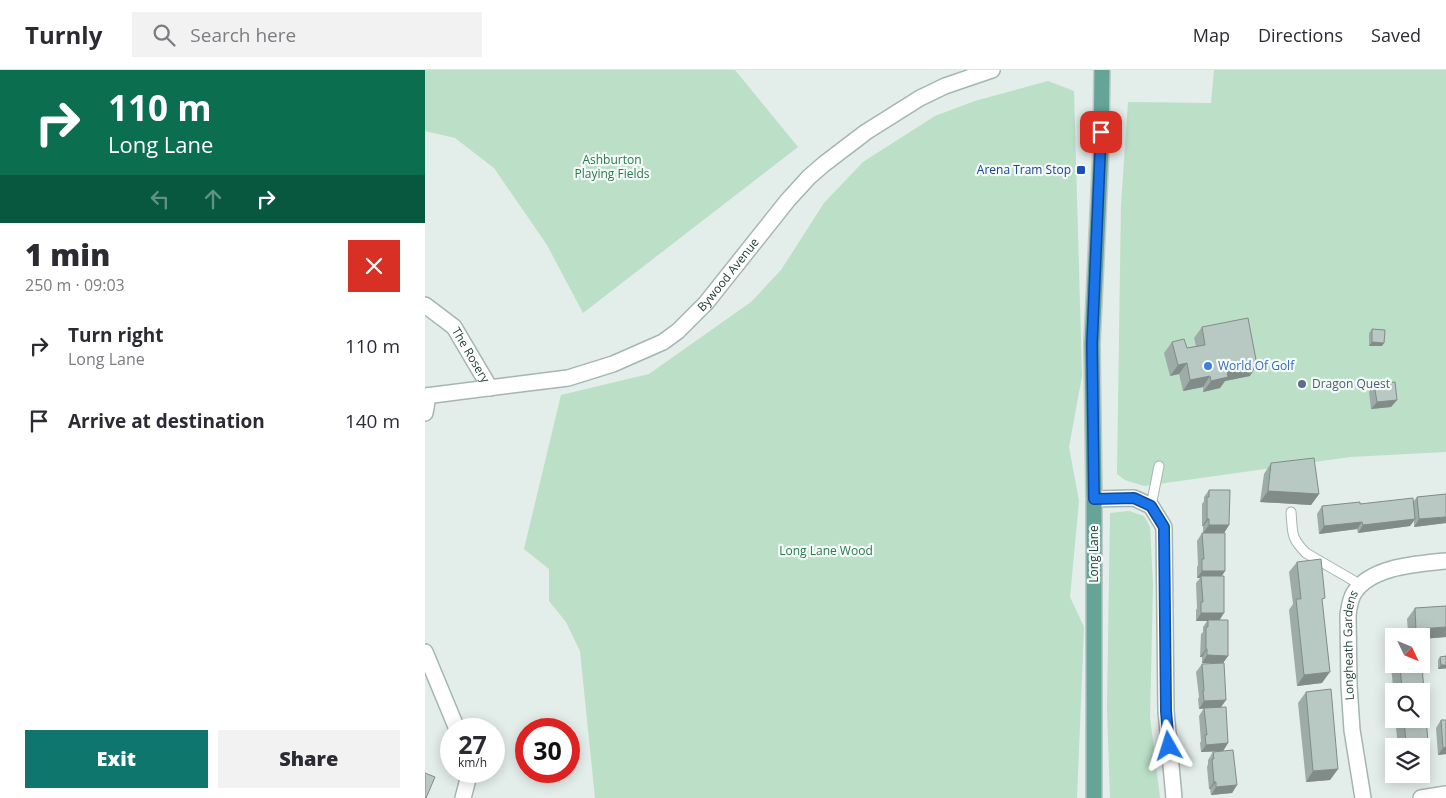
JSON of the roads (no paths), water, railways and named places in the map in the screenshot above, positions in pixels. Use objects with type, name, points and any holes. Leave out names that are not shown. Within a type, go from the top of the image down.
[{"type":"main road","name":"Long Lane","points":[[1094,798],[1092,344],[1103,70]]},
{"type":"street","name":"Bywood Avenue","points":[[427,396],[569,378],[613,364],[663,342],[678,331],[695,314],[788,200],[824,164],[867,132],[920,98],[945,86],[992,70]]},
{"type":"street","name":"The Rosery","points":[[425,305],[454,327],[490,388]]},
{"type":"street","points":[[425,414],[427,396]]},
{"type":"street","points":[[1094,499],[1134,498],[1151,506],[1164,527],[1166,711],[1174,798]]},
{"type":"street","name":"Longheath Gardens","points":[[1363,798],[1351,730],[1349,610],[1353,594],[1367,579],[1374,575],[1407,566],[1446,561]]},
{"type":"street","points":[[425,652],[452,718]]},
{"type":"street","points":[[463,798],[467,783]]},
{"type":"street","points":[[1421,798],[1446,794]]},
{"type":"lane","points":[[1151,506],[1159,466]]},
{"type":"lane","points":[[1291,512],[1293,537],[1306,553],[1361,585]]},
{"type":"place","name":"Arena Tram Stop","points":[[1081,170]]},
{"type":"place","name":"World Of Golf","points":[[1208,366]]},
{"type":"place","name":"Dragon Quest","points":[[1302,384]]},
{"type":"park label","name":"Ashburton Playing Fields","points":[[612,167]]},
{"type":"park label","name":"Long Lane Wood","points":[[826,551]]}]
